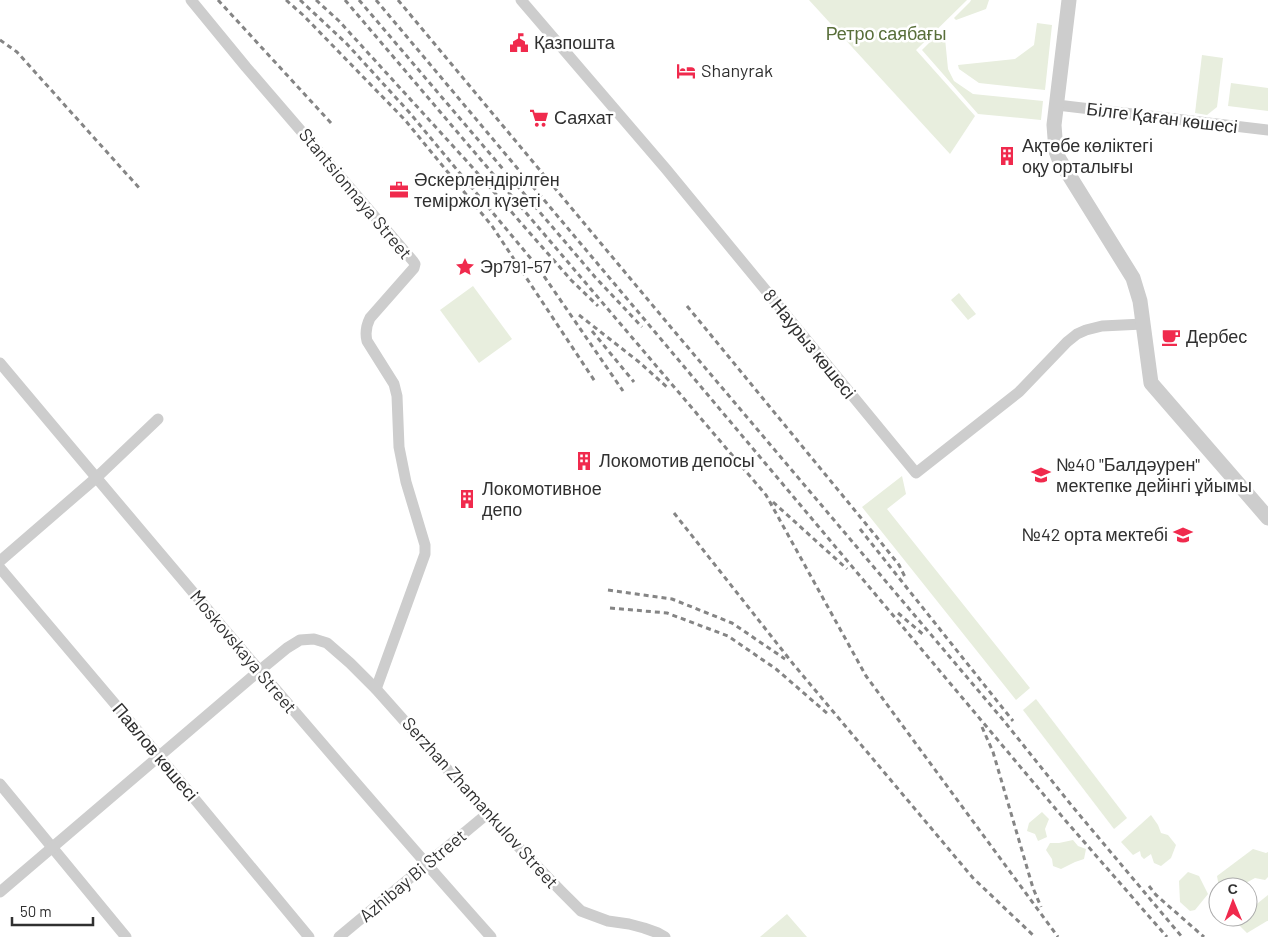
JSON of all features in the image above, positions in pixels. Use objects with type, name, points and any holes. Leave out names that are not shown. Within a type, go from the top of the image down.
[{"type":"street","name":"Stantsionnaya Street","points":[[191,0],[414,264],[414,268],[370,318],[366,334],[367,341],[394,384],[397,396],[399,446],[406,482],[425,545],[424,554],[376,689]]},
{"type":"street","name":"8 Наурыз көшесі","points":[[521,0],[666,169],[916,474],[1019,392],[1077,334],[1102,326],[1143,324]]},
{"type":"street","points":[[1069,0],[1054,125],[1056,151],[1059,159],[1132,278],[1140,301],[1151,382],[1268,518]]},
{"type":"street","name":"Білге Қаған көшесі","points":[[1057,105],[1268,130]]},
{"type":"street","name":"Moskovskaya Street","points":[[0,363],[259,671],[491,937]]},
{"type":"street","points":[[0,561],[96,478],[158,419]]},
{"type":"street","name":"Павлов көшесі","points":[[0,568],[159,756],[308,937]]},
{"type":"street","name":"Serzhan Zhamankulov Street","points":[[259,671],[300,640],[314,639],[327,643],[376,689],[487,814],[581,911],[608,920],[629,924],[641,932],[658,933],[665,937]]},
{"type":"street","points":[[0,892],[259,671]]},
{"type":"street","points":[[0,784],[126,937]]},
{"type":"street","name":"Azhibay Bi Street","points":[[339,937],[487,814]]},
{"type":"green space","name":"Ретро саябағы","points":[[809,0],[967,0],[916,50],[975,116],[950,154]]},
{"type":"green space","points":[[971,0],[989,0],[986,9],[956,20],[954,18]]},
{"type":"green space","points":[[1037,23],[1052,25],[1045,90],[979,83],[959,69],[958,65],[1015,59],[1034,45]]},
{"type":"green space","points":[[944,28],[948,69],[954,81],[973,94],[1043,101],[1041,120],[978,114],[922,50]]},
{"type":"green space","points":[[1202,55],[1223,58],[1217,107],[1207,115],[1195,113]]},
{"type":"green space","points":[[1231,83],[1268,88],[1268,111],[1228,106]]},
{"type":"green space","points":[[473,286],[512,339],[479,363],[440,310]]},
{"type":"green space","points":[[959,293],[976,314],[968,320],[951,300]]},
{"type":"green space","points":[[902,476],[906,494],[887,509],[1030,688],[1016,700],[862,507]]},
{"type":"green space","points":[[1036,699],[1127,818],[1114,829],[1023,710]]},
{"type":"green space","points":[[1042,812],[1049,819],[1045,829],[1047,837],[1038,841],[1035,834],[1027,831],[1029,823]]},
{"type":"green space","points":[[1151,815],[1161,833],[1168,835],[1176,845],[1171,858],[1161,866],[1154,863],[1151,854],[1144,859],[1140,851],[1133,855],[1121,842]]},
{"type":"green space","points":[[1073,840],[1078,846],[1086,849],[1084,859],[1061,869],[1053,866],[1052,859],[1046,850],[1050,843]]},
{"type":"green space","points":[[1253,849],[1268,852],[1268,877],[1265,880],[1258,877],[1217,876]]},
{"type":"green space","points":[[1188,872],[1199,876],[1208,894],[1195,910],[1190,911],[1180,902],[1179,881]]},
{"type":"green space","points":[[1268,895],[1268,921],[1258,926],[1258,903]]},
{"type":"green space","points":[[787,914],[807,937],[760,937]]},
{"type":"green space","points":[[1241,927],[1257,927],[1247,933]]},
{"type":"railway","points":[[218,0],[331,123]]},
{"type":"railway","points":[[286,0],[303,15],[405,120],[492,226],[596,383]]},
{"type":"railway","points":[[300,0],[346,43],[409,112],[537,266],[623,391]]},
{"type":"railway","points":[[316,0],[339,21],[473,168],[571,280],[598,306]]},
{"type":"railway","points":[[345,0],[766,495],[866,676],[1058,937]]},
{"type":"railway","points":[[359,0],[595,277],[642,327]]},
{"type":"railway","points":[[376,0],[1065,820],[1167,937]]},
{"type":"railway","points":[[398,0],[669,325],[1004,721],[1072,806],[1182,937]]},
{"type":"railway","points":[[0,40],[17,52],[141,190]]},
{"type":"railway","points":[[687,306],[875,535],[899,565],[906,579]]},
{"type":"railway","points":[[579,315],[639,362],[668,388]]},
{"type":"railway","points":[[592,331],[634,382]]},
{"type":"railway","points":[[773,502],[847,569]]},
{"type":"railway","points":[[674,513],[794,665],[973,878],[1035,937]]},
{"type":"railway","points":[[860,529],[1013,721]]},
{"type":"railway","points":[[608,590],[672,599],[732,623],[785,659]]},
{"type":"railway","points":[[610,608],[667,613],[728,636],[776,669],[828,714]]},
{"type":"railway","points":[[898,613],[925,636]]},
{"type":"railway","points":[[982,727],[993,752],[1033,888],[1041,907]]},
{"type":"railway","points":[[1149,886],[1156,895],[1204,937]]},
{"type":"place","name":"Қазпошта","points":[[519,43]]},
{"type":"place","name":"Shanyrak","points":[[686,71]]},
{"type":"place","name":"Саяхат","points":[[539,118]]},
{"type":"place","name":"Ақтөбе көліктегі оқу орталығы","points":[[1007,156]]},
{"type":"place","name":"Әскерлендірілген теміржол күзеті","points":[[399,190]]},
{"type":"place","name":"Эр791-57","points":[[465,267]]},
{"type":"place","name":"Дербес","points":[[1171,337]]},
{"type":"place","name":"Локомотив депосы","points":[[584,461]]},
{"type":"place","name":"№40 \"Балдәурен\" мектепке дейінгі ұйымы","points":[[1041,475]]},
{"type":"place","name":"Локомотивное депо","points":[[467,499]]},
{"type":"place","name":"№42 орта мектебі","points":[[1183,535]]}]
